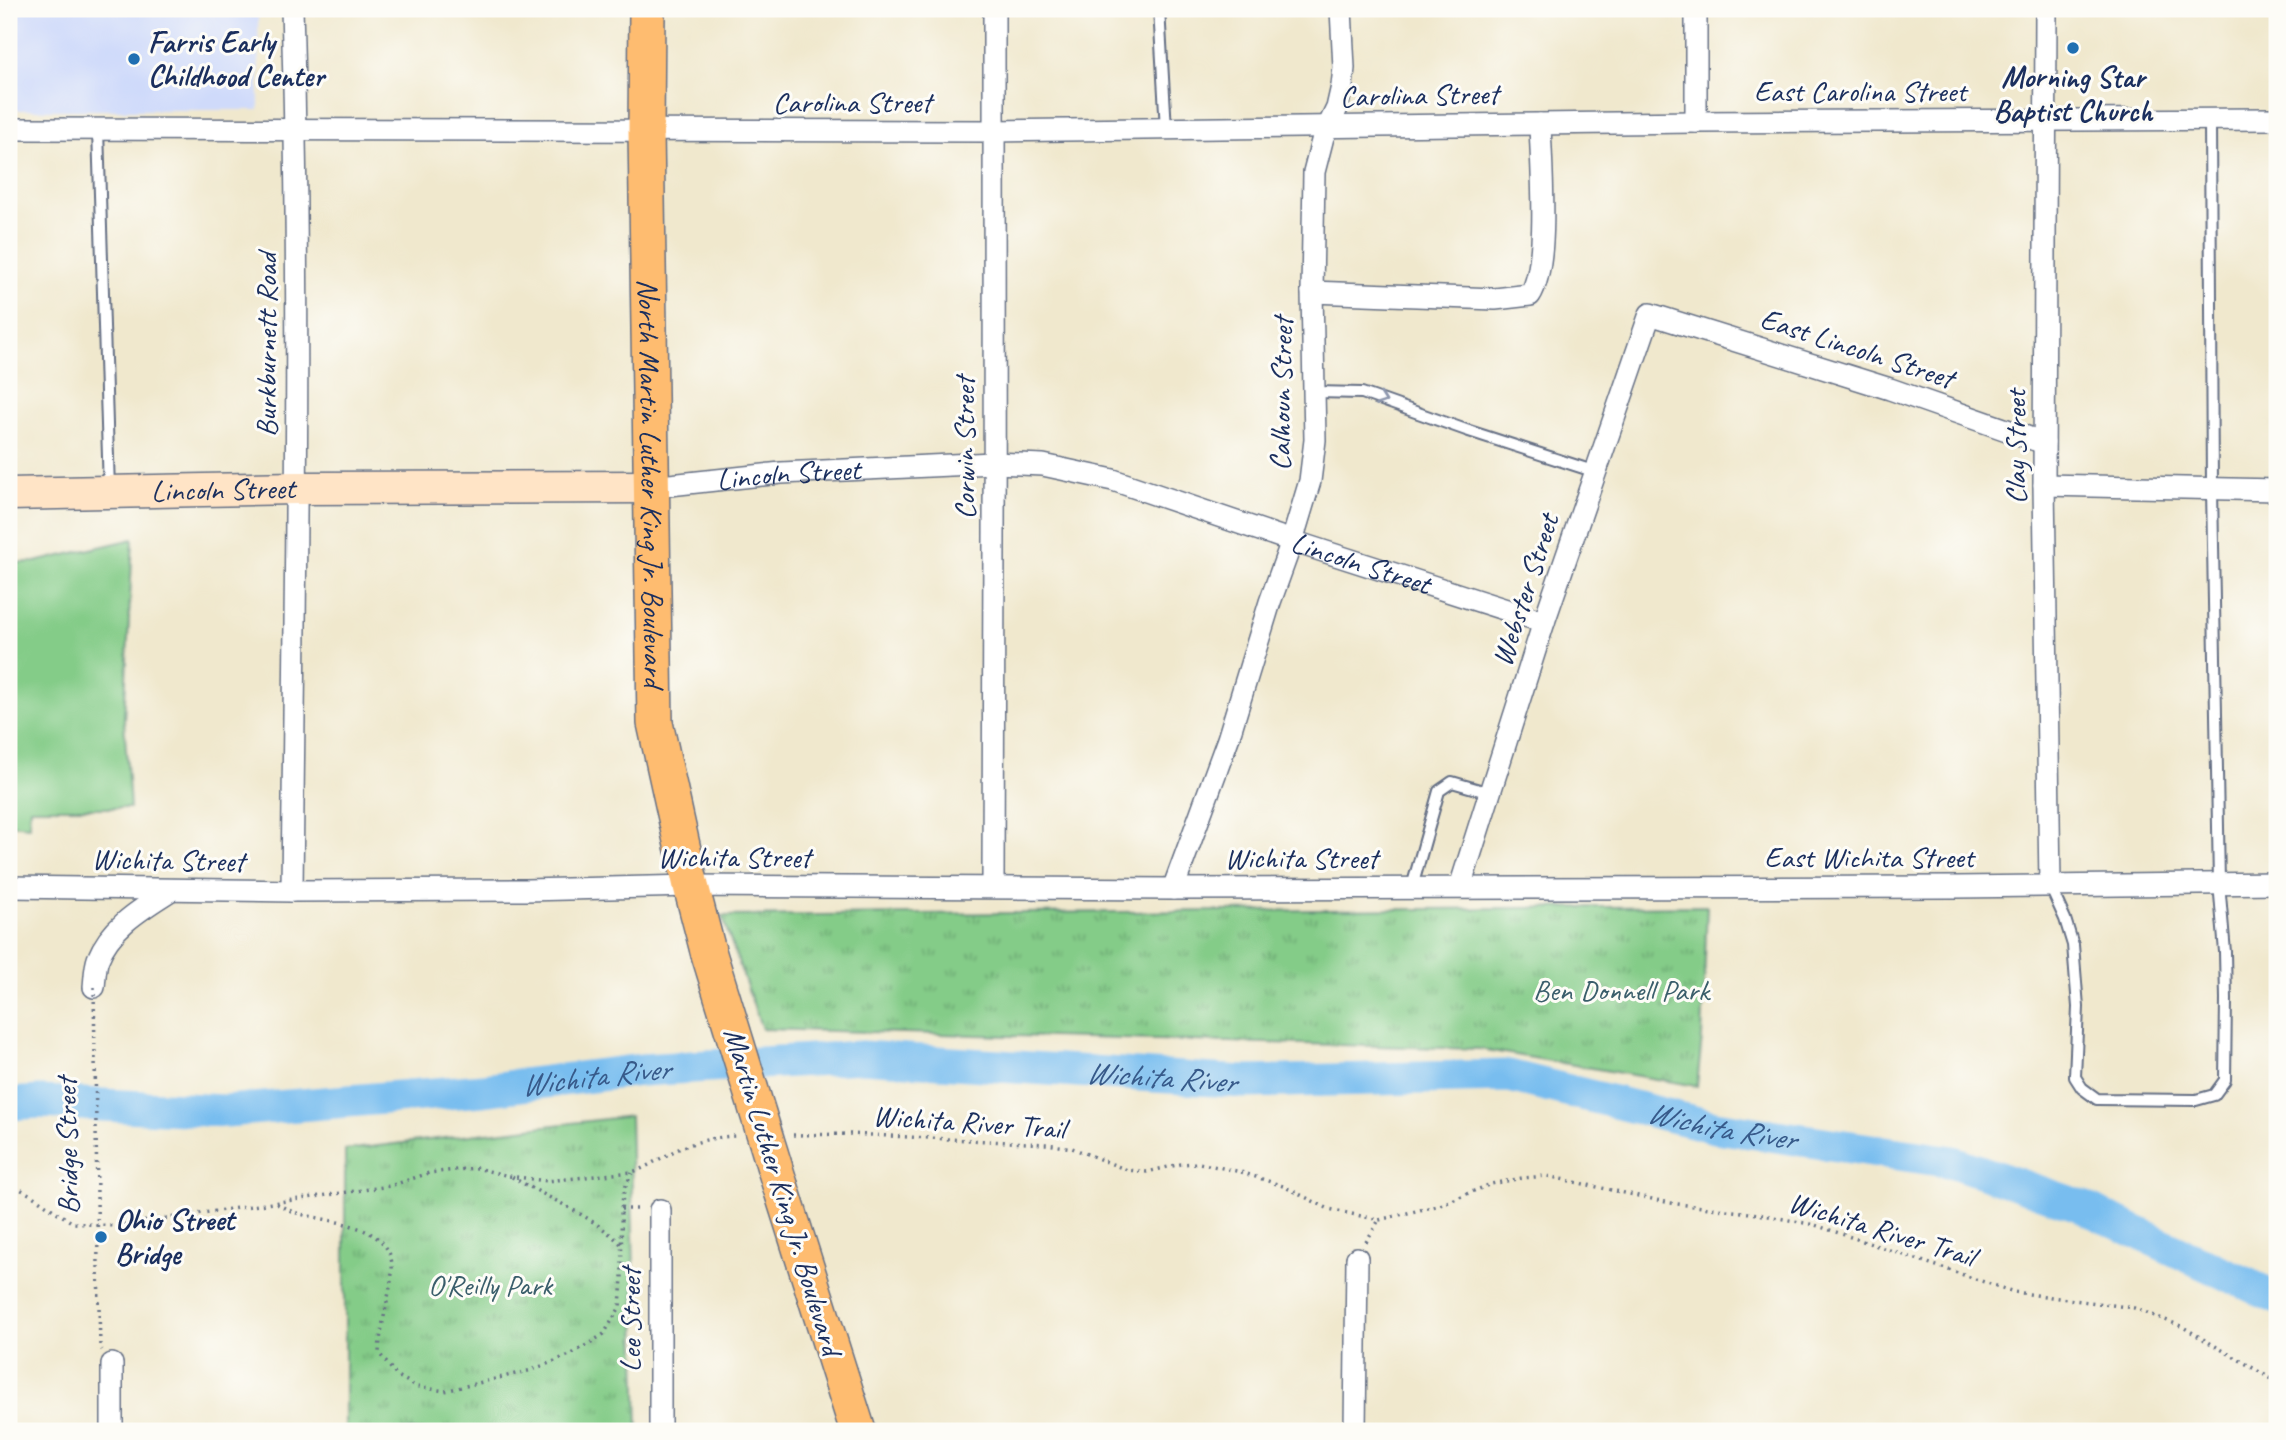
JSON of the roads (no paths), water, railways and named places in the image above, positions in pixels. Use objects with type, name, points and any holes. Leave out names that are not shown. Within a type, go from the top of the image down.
[{"type":"main road","name":"North Martin Luther King Jr. Boulevard","points":[[647,9],[646,131],[655,723],[708,951]]},
{"type":"main road","name":"Lincoln Street","points":[[9,494],[296,488],[651,487]]},
{"type":"main road","name":"Martin Luther King Jr. Boulevard","points":[[708,951],[858,1431]]},
{"type":"street","name":"Burkburnett Road","points":[[292,9],[296,129],[292,891]]},
{"type":"street","name":"Corwin Street","points":[[993,887],[996,644],[993,463],[994,9]]},
{"type":"street","name":"Calhoun Street","points":[[1173,889],[1228,739],[1310,481],[1315,440],[1312,292],[1314,172],[1323,137],[1342,86],[1344,68],[1341,9]]},
{"type":"street","points":[[1696,9],[1696,122]]},
{"type":"street","name":"Clay Street","points":[[2046,9],[2044,485],[2050,884]]},
{"type":"street","name":"East Carolina Street","points":[[1696,122],[2277,119]]},
{"type":"street","name":"Carolina Street","points":[[9,129],[994,131],[1696,122]]},
{"type":"street","points":[[1312,292],[1495,299],[1530,295],[1536,285],[1542,257],[1541,124]]},
{"type":"street","name":"East Lincoln Street","points":[[1650,314],[1890,389],[2044,443]]},
{"type":"street","name":"Webster Street","points":[[1460,887],[1545,622],[1650,314]]},
{"type":"street","name":"Lincoln Street","points":[[651,487],[781,473],[993,463],[1043,465],[1097,475],[1545,622]]},
{"type":"street","points":[[2044,485],[2277,490]]},
{"type":"street","name":"East Wichita Street","points":[[1460,887],[1956,887],[2277,883]]},
{"type":"street","name":"Wichita Street","points":[[9,887],[292,891],[691,886],[1173,889],[1460,887]]},
{"type":"street","points":[[94,987],[97,960],[112,934],[134,914],[171,890]]},
{"type":"street","name":"Lee Street","points":[[660,1210],[660,1431]]},
{"type":"street","points":[[1355,1431],[1357,1258]]},
{"type":"street","points":[[112,1364],[112,1431]]},
{"type":"lane","points":[[1159,9],[1166,129]]},
{"type":"lane","points":[[2050,884],[2073,945],[2078,1007],[2075,1077],[2082,1088],[2097,1099],[2196,1100],[2214,1095],[2225,1080],[2225,952],[2219,883],[2212,489],[2210,119]]},
{"type":"lane","points":[[98,129],[109,492]]},
{"type":"lane","points":[[1315,393],[1362,393],[1596,472]]},
{"type":"lane","points":[[1412,887],[1439,792],[1452,782],[1490,793]]},
{"type":"waterway","name":"Wichita River","points":[[9,1104],[40,1102],[226,1111],[483,1090],[641,1070],[862,1057],[1244,1082],[1509,1076],[1715,1127],[1953,1162],[2081,1206],[2277,1298]]},
{"type":"place","name":"Morning Star Baptist Church","points":[[2073,48]]},
{"type":"place","name":"Farris Early Childhood Center","points":[[134,59]]},
{"type":"place","name":"Ohio Street Bridge","points":[[101,1237]]},
{"type":"park label","name":"Ben Donnell Park","points":[[1621,990]]},
{"type":"park label","name":"O'Reilly Park","points":[[490,1285]]}]
